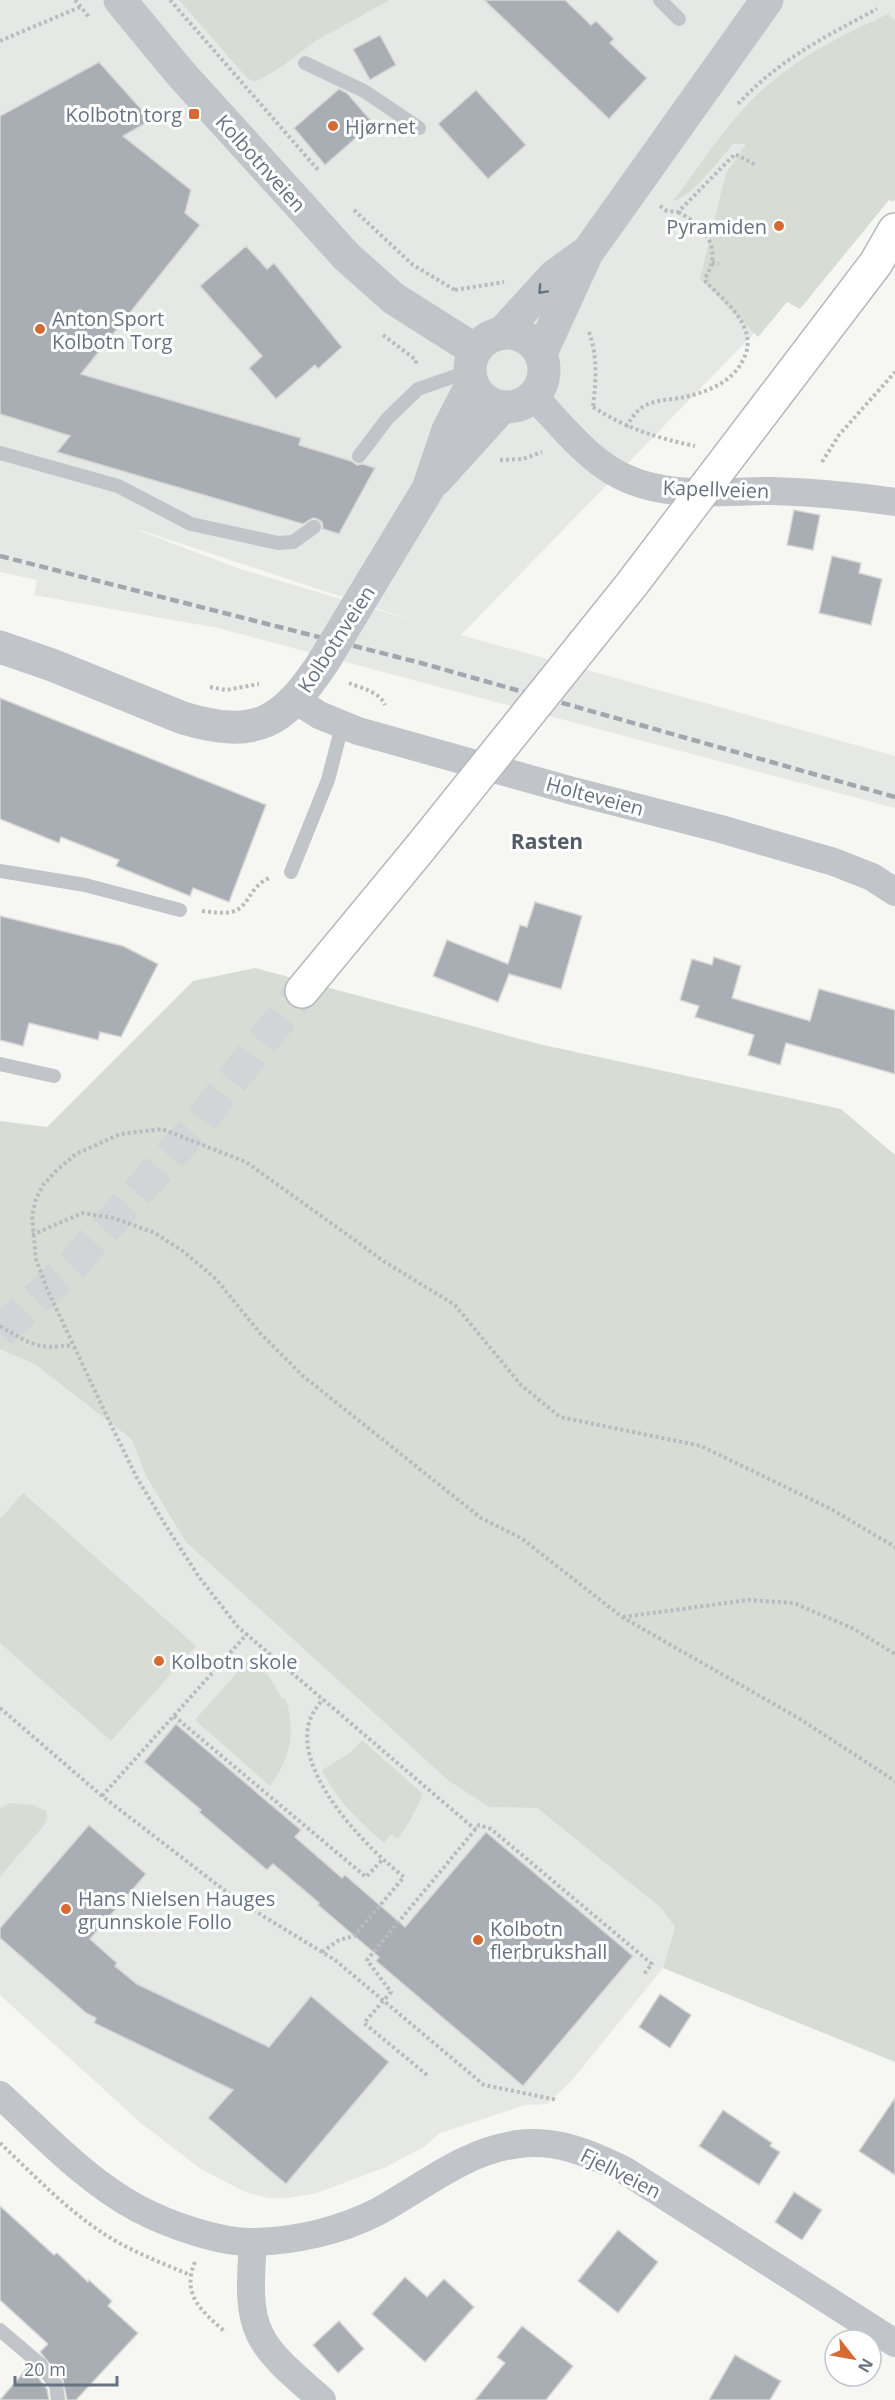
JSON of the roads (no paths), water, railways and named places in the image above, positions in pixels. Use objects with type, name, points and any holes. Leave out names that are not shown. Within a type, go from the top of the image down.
[{"type":"main road","points":[[302,991],[632,584],[885,256],[895,230]]},
{"type":"street","name":"Kolbotnveien","points":[[120,0],[182,74],[347,257],[393,298],[480,359]]},
{"type":"street","points":[[501,408],[518,406],[534,397],[541,387],[544,376],[541,353],[587,253],[767,0]]},
{"type":"street","points":[[480,359],[554,276],[587,253]]},
{"type":"street","name":"Kolbotnveien","points":[[0,646],[205,724],[247,728],[268,721],[296,700],[321,666],[428,489],[443,441],[480,359],[513,333],[524,337],[541,353]]},
{"type":"street","name":"Kolbotnveien","points":[[428,489],[501,408],[483,399],[480,359]]},
{"type":"street","name":"Kapellveien","points":[[534,397],[607,468],[628,479],[667,490],[696,493],[808,493],[895,501]]},
{"type":"street","name":"Holteveien","points":[[296,700],[342,726],[834,862],[872,878],[895,892]]},
{"type":"street","name":"Fjellveien","points":[[0,2095],[101,2185],[137,2208],[207,2234],[253,2242],[315,2234],[346,2224],[375,2212],[459,2163],[493,2150],[520,2144],[550,2144],[575,2149],[624,2170],[895,2343]]},
{"type":"street","points":[[253,2242],[249,2286],[251,2306],[261,2341],[282,2365],[322,2400]]},
{"type":"lane","points":[[660,0],[679,19]]},
{"type":"lane","points":[[305,63],[364,90],[419,128]]},
{"type":"lane","points":[[359,456],[387,419],[418,389],[480,359]]},
{"type":"lane","points":[[0,453],[118,486],[191,524],[278,543],[293,542],[314,527]]},
{"type":"lane","points":[[291,872],[328,780],[342,726]]},
{"type":"lane","points":[[0,871],[85,885],[180,910]]},
{"type":"lane","points":[[0,1064],[54,1076]]},
{"type":"lane","points":[[0,2330],[40,2364],[56,2385],[58,2400]]},
{"type":"tunnel","points":[[0,1333],[74,1263],[195,1128],[302,991]]},
{"type":"railway","points":[[0,556],[421,663],[895,797]]},
{"type":"place","name":"Kolbotn torg","points":[[194,114]]},
{"type":"place","name":"Hjørnet","points":[[333,126]]},
{"type":"place","name":"Pyramiden","points":[[779,226]]},
{"type":"place","name":"Anton Sport Kolbotn Torg","points":[[40,329]]},
{"type":"place","name":"Kolbotn skole","points":[[159,1661]]},
{"type":"place","name":"Hans Nielsen Hauges grunnskole Follo","points":[[66,1909]]},
{"type":"place","name":"Kolbotn flerbrukshall","points":[[478,1940]]},
{"type":"district","name":"Rasten","points":[[547,841]]}]
